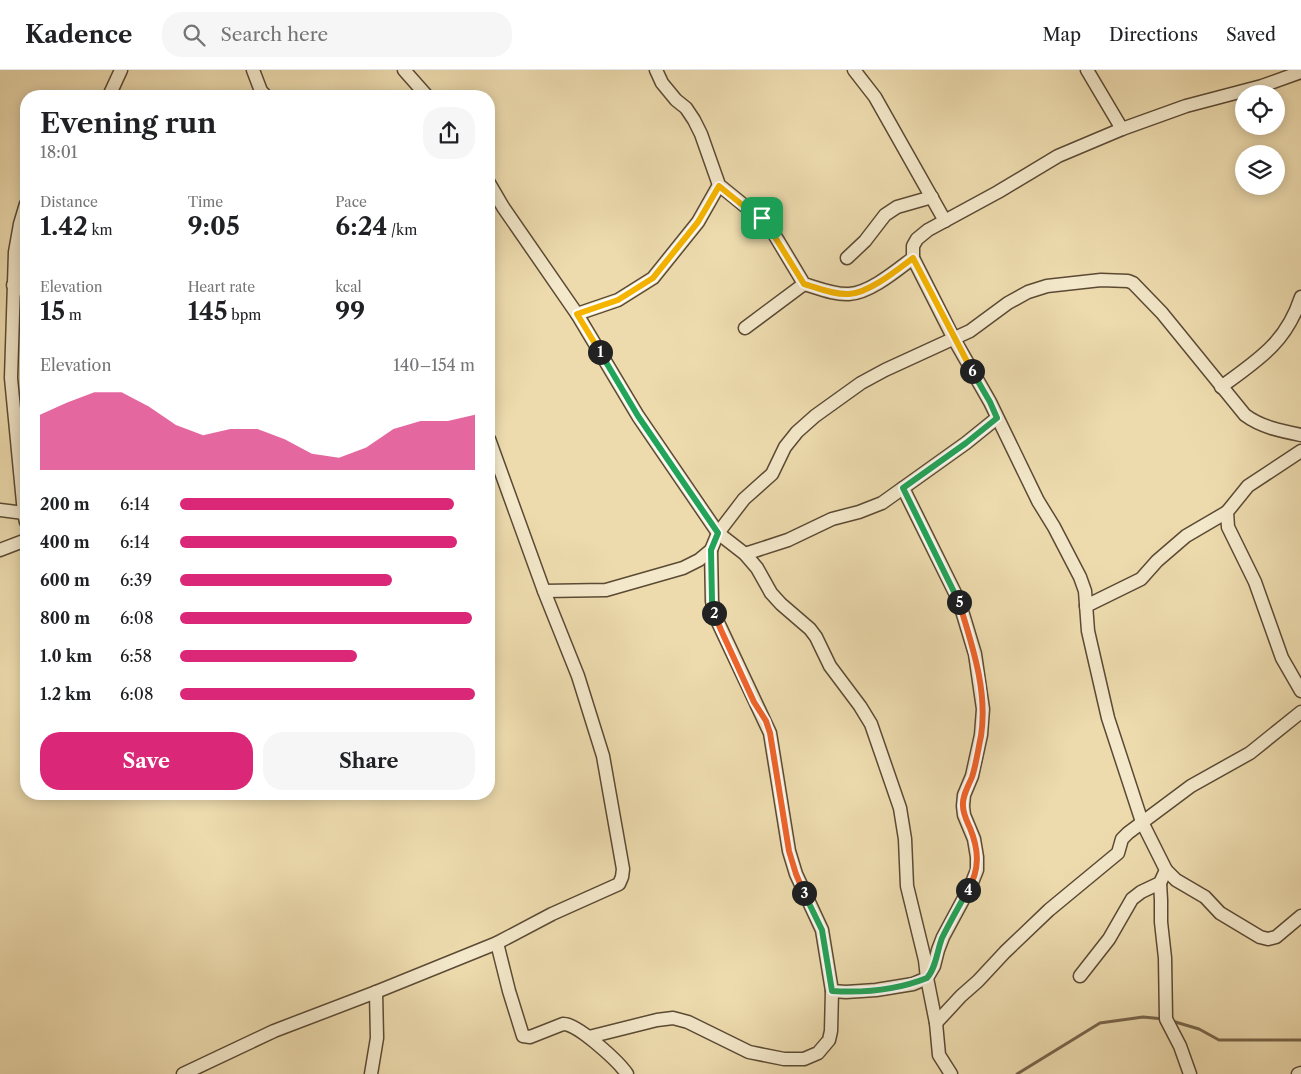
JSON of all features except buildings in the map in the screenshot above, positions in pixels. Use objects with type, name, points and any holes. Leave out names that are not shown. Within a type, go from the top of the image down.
[{"type":"street","points":[[112,90],[121,70]]},
{"type":"street","points":[[254,70],[261,90]]},
{"type":"street","points":[[404,70],[422,90]]},
{"type":"street","points":[[656,70],[662,83],[676,100],[686,108],[694,120],[719,186],[751,212],[762,218],[804,284],[850,294],[865,290],[913,258]]},
{"type":"street","points":[[854,70],[875,97],[945,220]]},
{"type":"street","points":[[1087,70],[1122,129]]},
{"type":"street","points":[[1301,72],[1262,86],[1186,106],[1122,129],[1058,156],[998,192],[928,230],[917,239],[913,246],[913,258],[954,339],[990,402],[1038,501],[1080,577],[1085,592],[1088,632],[1108,718],[1142,822],[1166,870],[1176,880],[1205,896],[1220,913],[1268,939],[1276,937],[1301,916]]},
{"type":"street","points":[[577,314],[618,300],[653,278],[698,222],[719,186]]},
{"type":"street","points":[[495,193],[577,314],[638,416],[718,533],[745,554],[757,568],[771,593],[810,629],[830,666],[871,724],[900,808],[905,839],[907,886],[925,960],[936,1023],[939,1055],[952,1074]]},
{"type":"street","points":[[847,258],[865,241],[885,215],[897,207],[932,197]]},
{"type":"street","points":[[20,224],[15,252],[13,285],[11,378],[20,468]]},
{"type":"street","points":[[589,1037],[657,1020],[673,1018],[688,1022],[749,1052],[784,1059],[804,1059],[818,1053],[829,1040],[832,991],[820,924],[796,874],[789,851],[770,733],[715,616],[712,601],[711,550],[718,533],[744,499],[772,474],[778,465],[779,457],[785,446],[815,416],[884,370],[970,331],[1008,303],[1028,292],[1047,286],[1101,280],[1128,281],[1133,283],[1162,313],[1245,415],[1253,421],[1278,430],[1301,435]]},
{"type":"street","points":[[745,328],[804,284]]},
{"type":"street","points":[[13,285],[20,289]]},
{"type":"street","points":[[1221,387],[1263,356],[1286,331],[1296,314],[1301,297]]},
{"type":"street","points":[[745,554],[788,540],[832,520],[882,503],[966,443],[997,418]]},
{"type":"street","points":[[1086,606],[1141,579],[1179,541],[1227,512],[1248,486],[1301,451]]},
{"type":"street","points":[[183,1074],[274,1031],[497,943],[552,914],[619,884],[623,869],[603,756],[578,676],[544,591],[495,456]]},
{"type":"street","points":[[832,991],[876,990],[912,984],[927,978],[934,966],[943,936],[971,885],[977,870],[974,839],[962,806],[974,768],[981,735],[983,709],[975,654],[959,601],[903,488]]},
{"type":"street","points":[[0,510],[20,516]]},
{"type":"street","points":[[1227,512],[1228,527],[1255,582],[1282,658],[1301,691]]},
{"type":"street","points":[[0,550],[20,542]]},
{"type":"street","points":[[544,591],[606,590],[684,568],[699,560],[711,550]]},
{"type":"street","points":[[936,1023],[1004,952],[1049,910],[1118,853],[1122,839],[1191,786],[1250,753],[1301,712]]},
{"type":"street","points":[[1166,870],[1160,883],[1162,900],[1160,922],[1165,958],[1166,1019],[1180,1046],[1190,1074]]},
{"type":"street","points":[[1080,976],[1110,939],[1132,899],[1141,892],[1160,883]]},
{"type":"street","points":[[497,943],[509,991],[524,1036],[530,1037],[568,1023],[589,1037],[627,1074]]},
{"type":"street","points":[[371,1074],[376,1038],[376,992]]},
{"type":"waterway","points":[[1017,1074],[1100,1023],[1143,1017],[1164,1019]]},
{"type":"waterway","points":[[1172,1021],[1199,1029],[1219,1040],[1301,1040]]},
{"type":"route","points":[[719,186],[751,212],[762,218],[804,284],[834,292],[850,294],[865,290],[913,258],[997,418],[966,443],[903,488],[923,532],[959,601],[975,654],[983,709],[981,735],[972,776],[964,795],[962,806],[974,839],[977,870],[971,885],[943,936],[931,974],[927,978],[912,984],[897,987],[846,992],[832,991],[822,930],[796,874],[789,851],[770,733],[715,616],[712,601],[711,550],[718,533],[638,416],[577,314],[618,300],[653,278],[698,222],[719,186]]}]
